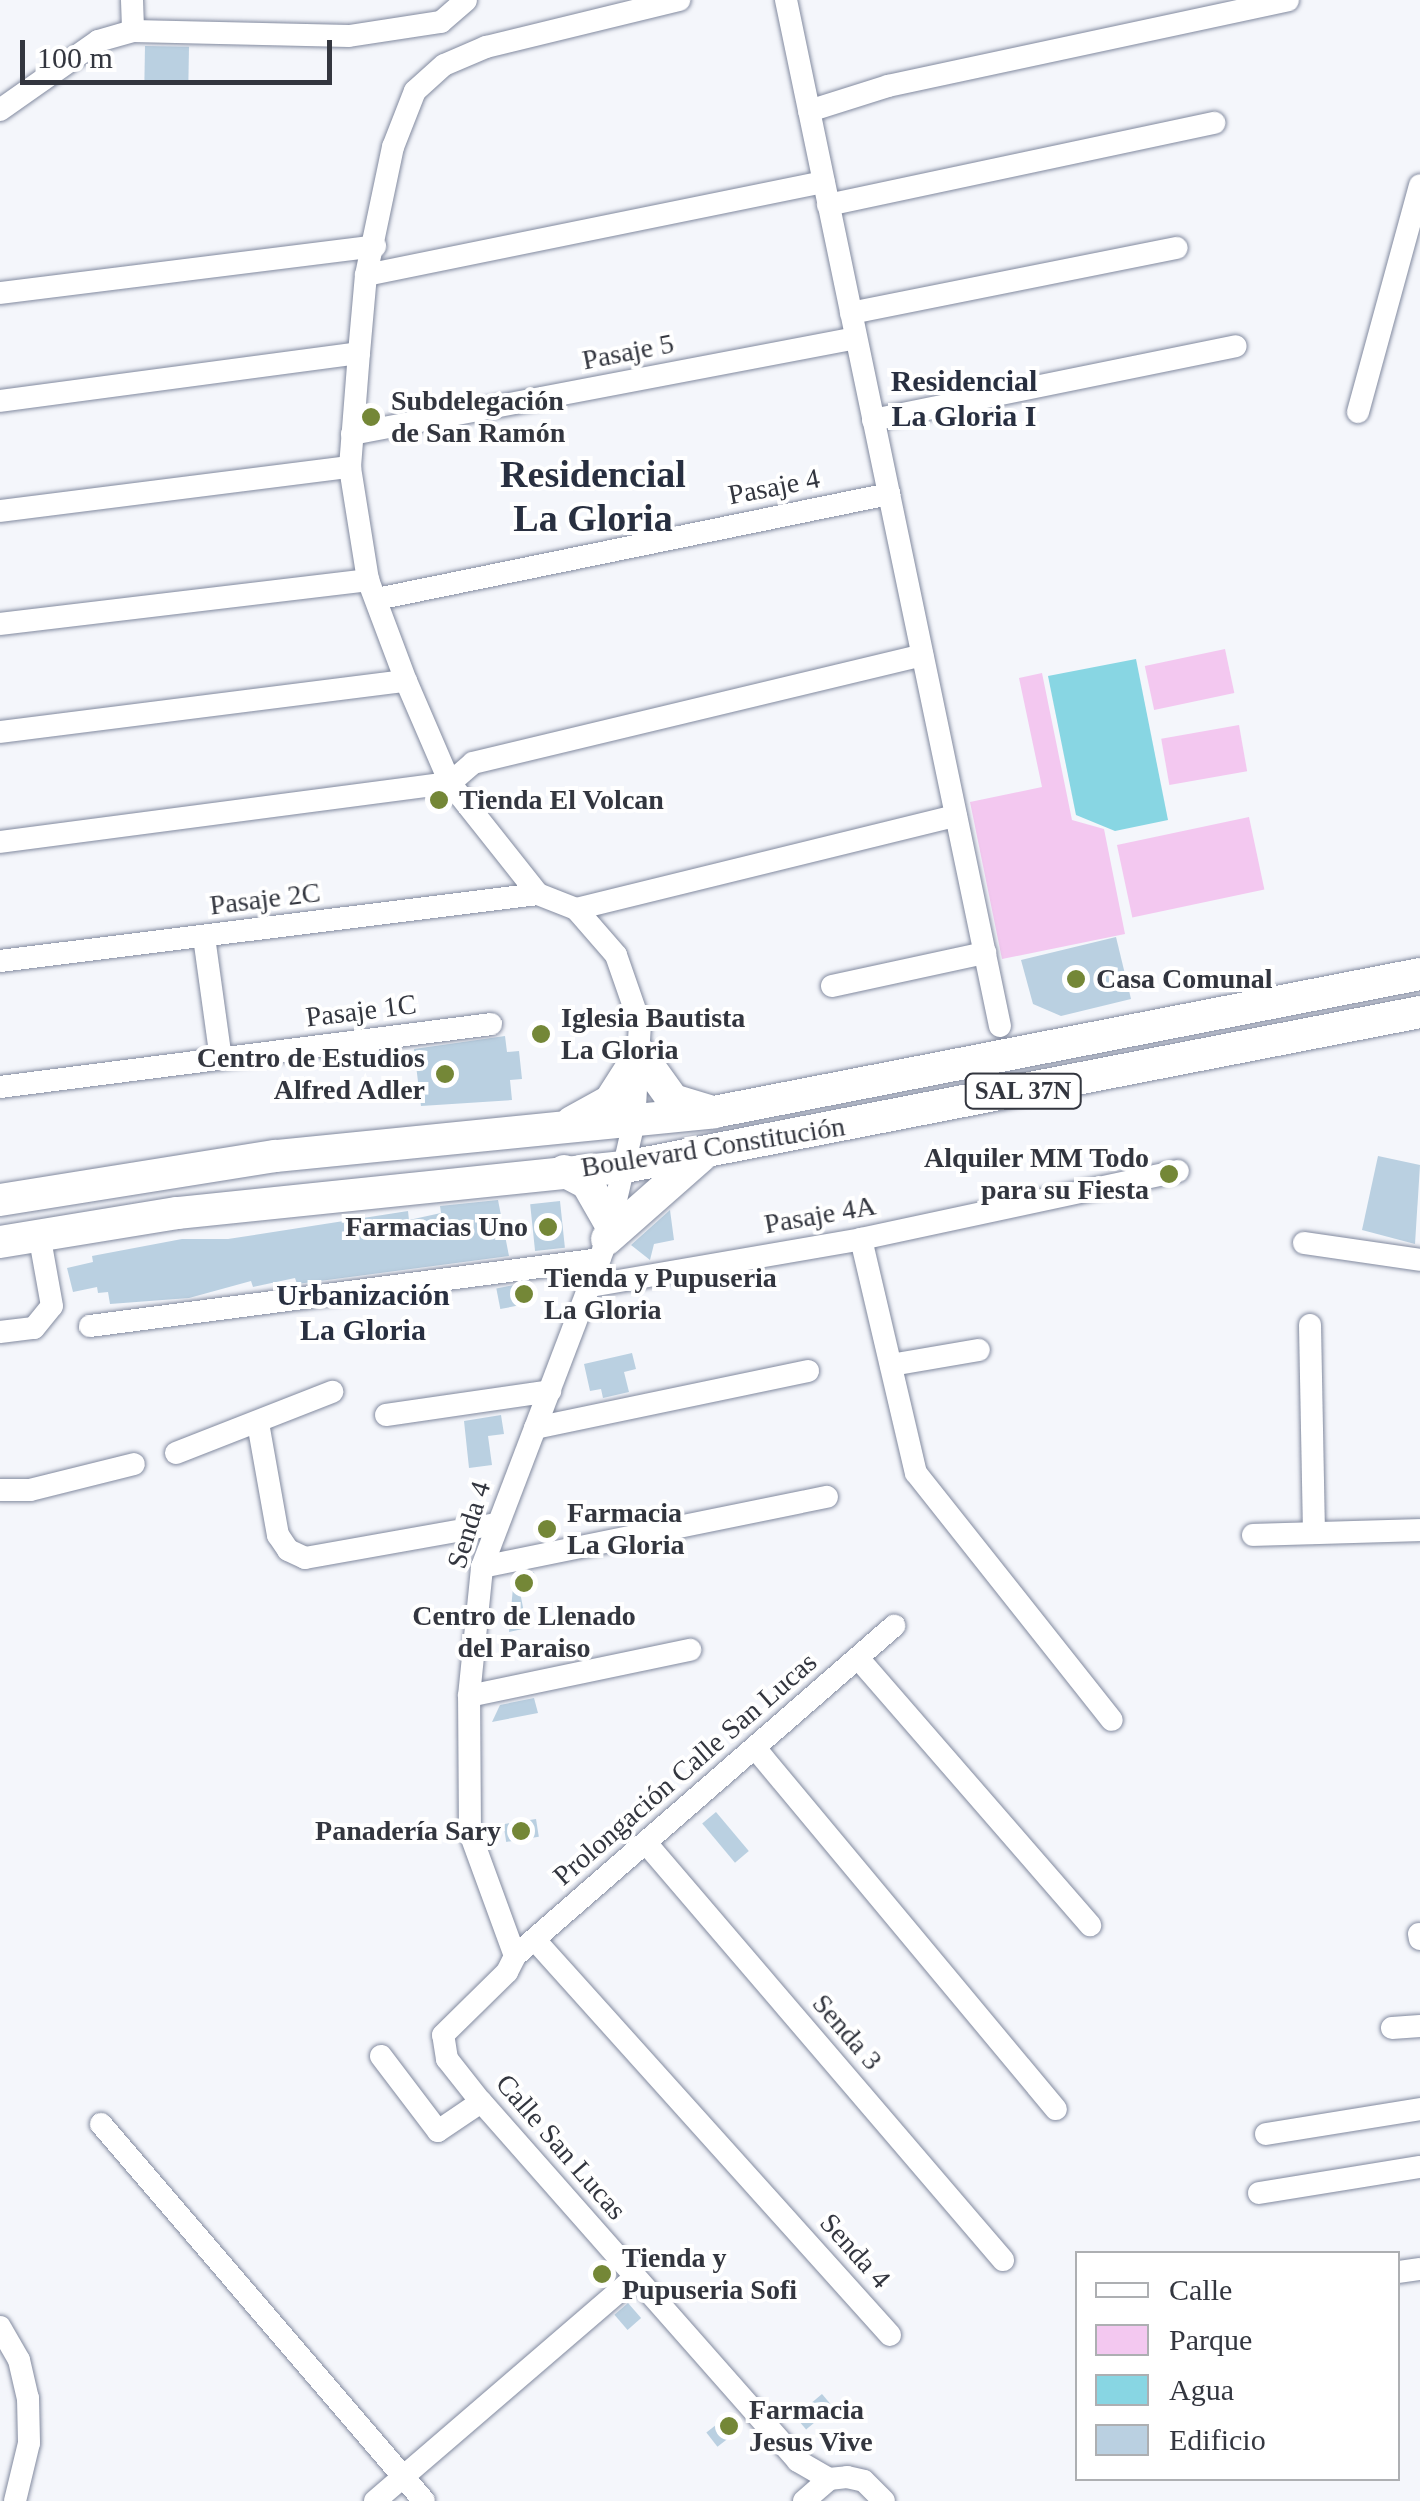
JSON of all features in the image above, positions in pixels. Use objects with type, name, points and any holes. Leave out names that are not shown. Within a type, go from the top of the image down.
[{"type":"highway","name":"Boulevard Constitución","points":[[0,1200],[259,1159],[714,1112],[1420,974]]},
{"type":"highway","name":"Boulevard Constitución","points":[[0,1242],[39,1234],[564,1171],[625,1167],[1420,1012]]},
{"type":"highway","points":[[558,1128],[610,1102],[640,1054],[673,1100],[714,1112]]},
{"type":"highway","points":[[564,1171],[587,1183],[606,1241],[703,1154]]},
{"type":"street","points":[[132,0],[132,31]]},
{"type":"street","points":[[0,110],[98,41],[132,31],[349,36],[441,22],[466,0]]},
{"type":"street","points":[[678,0],[486,46],[444,65],[405,107],[366,274],[352,434],[350,467],[373,589],[406,681],[450,783],[538,894],[576,908],[956,816]]},
{"type":"street","points":[[786,0],[1000,1026]]},
{"type":"street","points":[[809,111],[888,86],[1288,0]]},
{"type":"street","points":[[441,22],[444,65]]},
{"type":"street","points":[[366,274],[1214,123]]},
{"type":"street","points":[[1358,412],[1420,186]]},
{"type":"street","points":[[0,293],[375,246]]},
{"type":"street","points":[[851,313],[1177,248]]},
{"type":"street","name":"Pasaje 5","points":[[352,434],[856,338]]},
{"type":"street","points":[[873,420],[1236,346]]},
{"type":"street","points":[[0,402],[359,353]]},
{"type":"street","points":[[0,511],[350,467]]},
{"type":"street","name":"Pasaje 4","points":[[0,624],[373,589],[889,494]]},
{"type":"street","points":[[0,842],[450,783],[473,763],[922,655]]},
{"type":"street","points":[[0,732],[406,681]]},
{"type":"street","name":"Pasaje 2C","points":[[0,961],[538,894]]},
{"type":"street","name":"Senda 4","points":[[514,1956],[470,1833],[469,1696],[482,1567],[606,1241],[634,1122],[640,1054],[640,1024],[616,955],[576,908]]},
{"type":"street","points":[[204,937],[221,1059]]},
{"type":"street","points":[[832,986],[985,953]]},
{"type":"street","name":"Pasaje 1C","points":[[0,1087],[492,1024]]},
{"type":"street","name":"Pasaje 4A","points":[[590,1286],[861,1239],[1178,1171]]},
{"type":"street","points":[[0,1332],[34,1328],[52,1306],[39,1234]]},
{"type":"street","points":[[861,1239],[916,1473],[1112,1720]]},
{"type":"street","points":[[90,1326],[606,1241]]},
{"type":"street","points":[[1304,1243],[1420,1260]]},
{"type":"street","points":[[1310,1324],[1314,1533]]},
{"type":"street","points":[[890,1365],[979,1350]]},
{"type":"street","points":[[535,1428],[808,1371]]},
{"type":"street","points":[[386,1415],[550,1391]]},
{"type":"street","points":[[176,1453],[332,1392]]},
{"type":"street","points":[[258,1423],[278,1535],[288,1550],[305,1558],[496,1524]]},
{"type":"street","points":[[0,1490],[30,1490],[134,1464]]},
{"type":"street","points":[[482,1567],[827,1497]]},
{"type":"street","points":[[1254,1535],[1420,1530]]},
{"type":"street","name":"Prolongación Calle San Lucas","points":[[514,1956],[894,1626]]},
{"type":"street","points":[[469,1696],[690,1650]]},
{"type":"street","points":[[858,1658],[1090,1925]]},
{"type":"street","points":[[755,1748],[1056,2109]]},
{"type":"street","name":"Senda 3","points":[[646,1843],[1003,2260]]},
{"type":"street","name":"Senda 4","points":[[536,1940],[890,2335]]},
{"type":"street","name":"Calle San Lucas","points":[[514,1956],[507,1972],[443,2035],[447,2059],[480,2102],[798,2461],[829,2479],[864,2481],[884,2501]]},
{"type":"street","points":[[1392,2028],[1420,2026]]},
{"type":"street","points":[[381,2056],[438,2131],[480,2102]]},
{"type":"street","points":[[1266,2134],[1420,2109]]},
{"type":"street","points":[[101,2124],[424,2501]]},
{"type":"street","points":[[1259,2193],[1420,2167]]},
{"type":"street","points":[[374,2501],[635,2277]]},
{"type":"street","points":[[0,2327],[19,2360],[28,2398],[29,2443],[15,2501]]},
{"type":"street","points":[[798,2461],[804,2501]]},
{"type":"street","points":[[804,2501],[829,2479]]},
{"type":"green space","points":[[1225,649],[1234,693],[1154,710],[1145,666]]},
{"type":"green space","points":[[1042,673],[1072,820],[1104,829],[1125,934],[1002,959],[970,802],[1042,787],[1019,678]]},
{"type":"green space","points":[[1239,725],[1247,771],[1169,785],[1161,739]]},
{"type":"green space","points":[[1249,817],[1264,889],[1132,917],[1117,845]]},
{"type":"water","points":[[1136,659],[1168,820],[1115,831],[1076,815],[1048,676]]},
{"type":"building","points":[[145,46],[189,47],[188,81],[144,80]]},
{"type":"building","name":"Casa Comunal","points":[[1116,937],[1131,999],[1061,1016],[1033,1004],[1021,960]]},
{"type":"building","points":[[505,1036],[507,1052],[519,1051],[522,1079],[510,1080],[512,1100],[421,1106],[414,1049]]},
{"type":"building","points":[[1378,1156],[1420,1165],[1415,1244],[1362,1230]]},
{"type":"building","points":[[498,1200],[509,1256],[297,1284],[295,1278],[253,1287],[251,1281],[189,1298],[110,1304],[108,1292],[98,1293],[97,1287],[73,1292],[67,1268],[93,1262],[92,1256],[182,1239],[228,1239],[408,1211],[409,1220],[441,1213],[440,1206]]},
{"type":"building","name":"Farmacias Uno","points":[[560,1201],[565,1248],[535,1251],[530,1204]]},
{"type":"building","points":[[670,1210],[674,1240],[654,1244],[650,1260],[631,1245]]},
{"type":"building","points":[[514,1285],[518,1306],[500,1309],[496,1288]]},
{"type":"building","points":[[632,1353],[636,1369],[624,1372],[629,1392],[603,1398],[601,1389],[590,1391],[584,1364]]},
{"type":"building","points":[[501,1415],[504,1434],[488,1436],[492,1465],[469,1468],[464,1421]]},
{"type":"building","points":[[534,1572],[537,1588],[520,1592],[527,1628],[509,1632],[514,1576]]},
{"type":"building","points":[[534,1698],[538,1713],[492,1722],[500,1705]]},
{"type":"building","points":[[716,1812],[749,1851],[735,1863],[702,1824]]},
{"type":"building","name":"Panadería Sary","points":[[536,1819],[539,1837],[506,1842],[503,1824]]},
{"type":"building","points":[[628,2303],[641,2318],[628,2330],[614,2315]]},
{"type":"building","points":[[822,2394],[833,2407],[806,2430],[795,2416]]},
{"type":"building","points":[[730,2414],[741,2428],[717,2447],[706,2432]]},
{"type":"place","name":"Subdelegación de San Ramón","points":[[371,417]]},
{"type":"place","name":"Tienda El Volcan","points":[[439,800]]},
{"type":"place","name":"Casa Comunal","points":[[1076,979]]},
{"type":"place","name":"Iglesia Bautista La Gloria","points":[[541,1034]]},
{"type":"place","name":"Centro de Estudios Alfred Adler","points":[[445,1074]]},
{"type":"place","name":"Alquiler MM Todo para su Fiesta","points":[[1169,1174]]},
{"type":"place","name":"Farmacias Uno","points":[[548,1227]]},
{"type":"place","name":"Tienda y Pupuseria La Gloria","points":[[524,1294]]},
{"type":"place","name":"Farmacia La Gloria","points":[[547,1529]]},
{"type":"place","name":"Centro de Llenado del Paraiso","points":[[524,1583]]},
{"type":"place","name":"Panadería Sary","points":[[521,1831]]},
{"type":"place","name":"Tienda y Pupuseria Sofi","points":[[602,2274]]},
{"type":"place","name":"Farmacia Jesus Vive","points":[[729,2426]]},
{"type":"district","name":"Residencial La Gloria I","points":[[964,398]]},
{"type":"district","name":"Residencial La Gloria","points":[[593,497]]},
{"type":"district","name":"Urbanización La Gloria","points":[[363,1312]]}]
